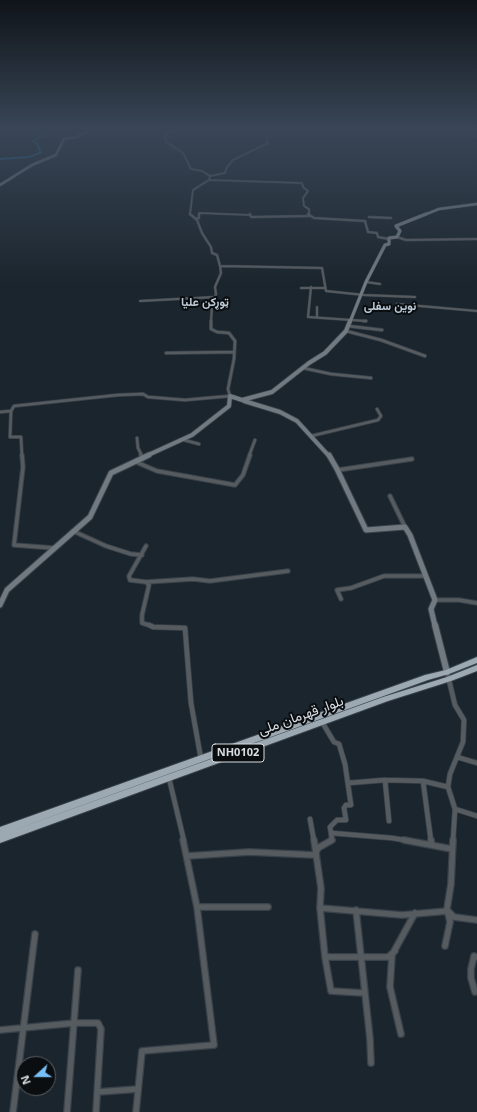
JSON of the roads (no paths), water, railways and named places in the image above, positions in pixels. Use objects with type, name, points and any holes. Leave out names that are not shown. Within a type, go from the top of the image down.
[{"type":"highway","name":"بلوار قهرمان ملی","points":[[0,831],[427,677],[448,676],[477,660]]},
{"type":"highway","name":"بلوار قهرمان ملی","points":[[0,839],[448,676],[477,668]]},
{"type":"street","points":[[0,605],[7,590],[90,517],[110,473],[184,440],[202,428],[228,406],[230,396],[228,389],[236,346],[232,336],[229,333],[217,332],[211,329],[212,305],[215,297],[215,287],[221,273],[220,266],[217,255],[212,253],[211,246],[202,233],[196,219],[190,214],[192,190],[206,182]]},
{"type":"street","points":[[268,182],[302,183],[303,187],[308,191],[303,198],[304,206],[309,209],[308,214],[310,216]]},
{"type":"street","points":[[397,237],[400,231],[396,226],[425,214],[439,209],[477,204]]},
{"type":"street","points":[[196,219],[199,218],[199,213],[250,214],[251,217],[310,216],[314,218],[365,221],[368,232],[377,233],[378,238],[389,239],[397,237],[406,240],[477,239]]},
{"type":"street","points":[[369,217],[391,218]]},
{"type":"street","points":[[242,400],[272,392],[325,353],[346,331],[366,282],[385,245],[389,244],[389,239]]},
{"type":"street","points":[[220,266],[322,268],[324,288],[326,288],[326,291],[414,297],[412,291]]},
{"type":"street","points":[[366,282],[380,284]]},
{"type":"street","points":[[311,287],[308,317],[366,321]]},
{"type":"street","points":[[301,288],[324,288]]},
{"type":"street","points":[[140,301],[215,297]]},
{"type":"street","points":[[405,304],[406,297]]},
{"type":"street","points":[[396,304],[477,311]]},
{"type":"street","points":[[317,307],[317,317]]},
{"type":"street","points":[[348,326],[382,330]]},
{"type":"street","points":[[362,335],[364,328]]},
{"type":"street","points":[[346,331],[425,356]]},
{"type":"street","points":[[166,354],[234,352]]},
{"type":"street","points":[[304,368],[331,374],[371,378]]},
{"type":"street","points":[[54,548],[14,545],[24,467],[21,437],[10,437],[11,411],[14,406],[118,395],[143,394],[148,397],[185,400],[230,396],[280,412],[297,421],[330,457],[338,470],[366,530],[405,526]]},
{"type":"street","points":[[311,436],[378,420],[382,416],[377,409]]},
{"type":"street","points":[[0,412],[11,411]]},
{"type":"street","points":[[137,438],[138,448],[143,459]]},
{"type":"street","points":[[184,440],[199,444]]},
{"type":"street","points":[[136,462],[157,471],[235,485],[242,475],[255,440]]},
{"type":"street","points":[[338,470],[412,459]]},
{"type":"street","points":[[390,496],[405,526],[435,600],[431,610],[455,705],[464,720],[463,742],[450,774],[448,787],[455,810],[451,884],[447,909],[450,922],[445,946]]},
{"type":"street","points":[[74,531],[106,546],[131,554],[142,555]]},
{"type":"street","points":[[146,546],[129,576],[132,582],[192,579],[210,581],[288,571]]},
{"type":"street","points":[[341,599],[337,590],[351,588],[384,576],[426,576]]},
{"type":"street","points":[[146,582],[149,586],[149,590],[142,615],[142,623],[153,627],[184,628],[192,703],[201,759]]},
{"type":"street","points":[[435,600],[459,600],[477,603]]},
{"type":"street","points":[[315,855],[318,848],[332,840],[330,827],[338,820],[346,820],[344,808],[352,805],[345,764],[339,744],[334,742],[322,722]]},
{"type":"street","points":[[457,757],[477,763]]},
{"type":"street","points":[[136,1112],[142,1051],[214,1045],[197,907],[169,778]]},
{"type":"street","points":[[348,783],[385,780],[423,782],[448,787]]},
{"type":"street","points":[[385,780],[389,821]]},
{"type":"street","points":[[423,782],[432,845]]},
{"type":"street","points":[[455,810],[477,816]]},
{"type":"street","points":[[310,819],[321,888],[320,908],[325,957],[331,991],[364,993]]},
{"type":"street","points":[[331,833],[392,838],[452,849]]},
{"type":"street","points":[[187,856],[249,852],[315,855]]},
{"type":"street","points":[[197,907],[268,907]]},
{"type":"street","points":[[320,908],[402,915],[448,911]]},
{"type":"street","points":[[356,910],[370,1039],[370,1063]]},
{"type":"street","points":[[448,911],[454,918],[477,920]]},
{"type":"street","points":[[402,1034],[390,987],[392,955],[415,914]]},
{"type":"street","points":[[13,1112],[35,934]]},
{"type":"street","points":[[325,957],[388,957],[395,951]]},
{"type":"street","points":[[475,992],[471,978],[471,969],[474,956],[477,957]]},
{"type":"street","points":[[67,1112],[78,970]]},
{"type":"street","points":[[0,1030],[98,1022],[101,1029],[96,1112]]},
{"type":"street","points":[[98,1092],[138,1089]]},
{"type":"district","name":"ټوړکن علیا","points":[[205,303]]},
{"type":"district","name":"نوین سفلى","points":[[390,307]]}]
